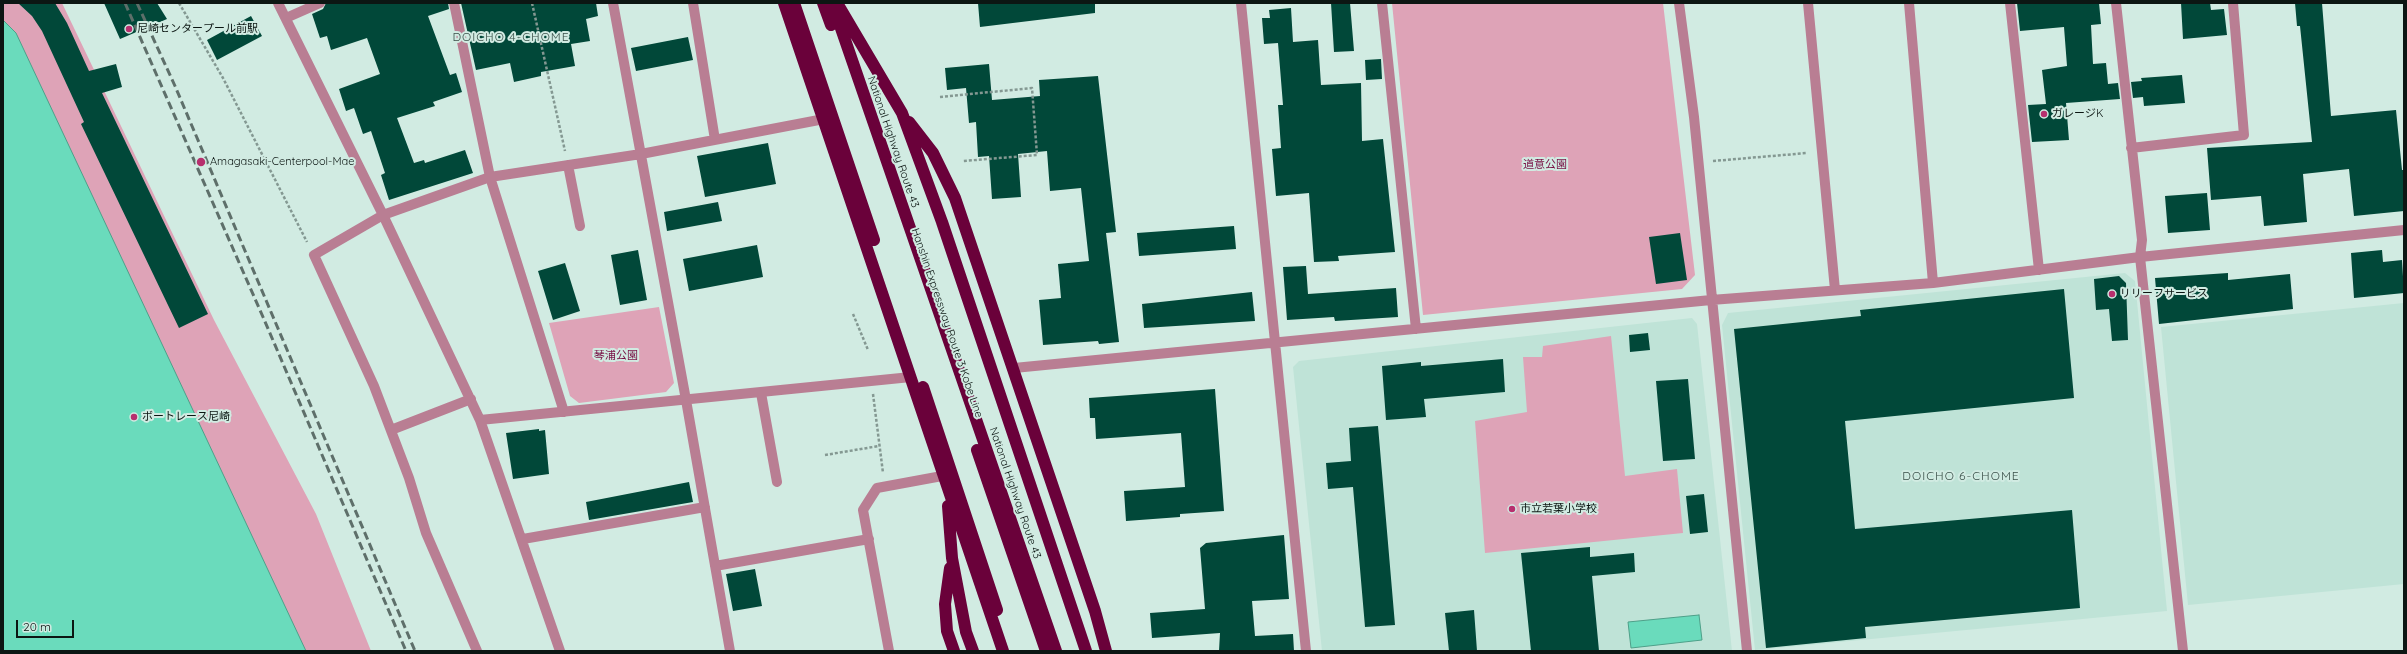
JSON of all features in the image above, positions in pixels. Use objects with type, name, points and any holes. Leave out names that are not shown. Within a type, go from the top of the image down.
[{"type":"highway","points":[[784,3],[911,377],[942,476],[1003,651]]},
{"type":"highway","points":[[794,3],[1011,651]]},
{"type":"highway","name":"Hanshin Expressway Route 3 Kobe Line","points":[[824,3],[1046,651]]},
{"type":"highway","name":"National Highway Route 43","points":[[832,3],[1056,651]]},
{"type":"highway","points":[[837,3],[902,113],[932,153],[955,198],[1014,368],[1095,611],[1106,651]]},
{"type":"highway","points":[[902,113],[942,222],[1086,651]]},
{"type":"highway","points":[[948,491],[952,558],[966,632],[972,651]]},
{"type":"highway","points":[[952,558],[945,604],[947,631],[954,651]]},
{"type":"street","points":[[278,3],[383,214],[471,399],[523,539],[560,651]]},
{"type":"street","points":[[286,18],[320,3]]},
{"type":"street","points":[[454,3],[490,177],[564,412]]},
{"type":"street","points":[[613,3],[686,400],[730,651]]},
{"type":"street","points":[[693,3],[715,140]]},
{"type":"street","points":[[1241,3],[1306,651]]},
{"type":"street","points":[[1382,3],[1416,329]]},
{"type":"street","points":[[1679,3],[1698,162],[1747,651]]},
{"type":"street","points":[[1808,3],[1835,290]]},
{"type":"street","points":[[1910,3],[1933,283]]},
{"type":"street","points":[[2010,3],[2039,270]]},
{"type":"street","points":[[2116,3],[2142,240],[2140,257],[2183,651]]},
{"type":"street","points":[[2131,148],[2244,135],[2233,3]]},
{"type":"street","points":[[477,651],[426,533],[391,430],[374,386],[314,255],[383,214],[490,177],[641,154],[824,119]]},
{"type":"street","points":[[568,165],[580,226]]},
{"type":"street","points":[[1014,368],[1711,300],[1933,283],[2140,257],[2404,230]]},
{"type":"street","points":[[480,420],[911,377]]},
{"type":"street","points":[[761,393],[777,482]]},
{"type":"street","points":[[391,430],[471,399]]},
{"type":"street","points":[[889,651],[863,510],[877,488],[942,476]]},
{"type":"street","points":[[523,539],[705,507]]},
{"type":"street","points":[[715,566],[869,539]]},
{"type":"path","points":[[179,3],[223,78],[314,255]]},
{"type":"path","points":[[532,3],[568,165]]},
{"type":"path","points":[[940,97],[1032,88],[1037,155],[963,161]]},
{"type":"path","points":[[1698,162],[1822,152]]},
{"type":"path","points":[[853,314],[868,350]]},
{"type":"path","points":[[871,382],[884,487]]},
{"type":"path","points":[[825,455],[879,446]]},
{"type":"shaded area","name":"ボートレース尼崎","points":[[3,20],[16,33],[306,651],[3,651]]},
{"type":"shaded area","points":[[2125,273],[2135,281],[2167,611],[1755,650],[1722,325],[1728,313]]},
{"type":"shaded area","points":[[2404,303],[2404,584],[2188,605],[2161,327]]},
{"type":"shaded area","name":"市立若葉小学校","points":[[1692,318],[1697,324],[1732,651],[1322,651],[1293,367],[1299,361]]},
{"type":"shaded area","points":[[1699,615],[1702,640],[1631,648],[1628,622]]},
{"type":"green space","name":"ボートレース尼崎","points":[[3,3],[62,3],[214,320],[316,514],[371,651],[3,651]]},
{"type":"green space","name":"道意公園","points":[[1392,3],[1663,3],[1695,275],[1682,289],[1423,315]]},
{"type":"green space","name":"琴浦公園","points":[[659,307],[674,383],[666,392],[579,403],[570,396],[549,323]]},
{"type":"green space","points":[[1611,336],[1625,476],[1677,469],[1683,533],[1485,553],[1475,421],[1527,412],[1523,357],[1542,357],[1543,346]]},
{"type":"building","points":[[18,3],[55,3],[67,23],[89,71],[116,64],[122,87],[102,93],[208,314],[179,328],[81,124],[84,122],[42,31],[32,16]]},
{"type":"building","name":"尼崎センタープール前駅","points":[[104,3],[157,3],[167,19],[120,39]]},
{"type":"building","points":[[326,3],[448,3],[449,9],[428,16],[450,75],[456,73],[462,92],[433,102],[435,106],[397,118],[414,163],[424,160],[425,163],[465,150],[473,173],[389,200],[381,175],[385,173],[371,131],[363,134],[354,108],[346,111],[339,89],[380,74],[367,38],[331,50],[327,36],[320,38],[312,14],[323,9]]},
{"type":"building","points":[[461,3],[596,3],[598,16],[586,19],[590,41],[571,44],[575,66],[541,72],[541,76],[514,82],[510,63],[476,70]]},
{"type":"building","points":[[978,3],[1095,3],[1095,13],[980,27]]},
{"type":"building","points":[[1331,3],[1350,3],[1354,51],[1334,52]]},
{"type":"building","points":[[2017,3],[2099,3],[2101,24],[2091,25],[2093,64],[2106,63],[2108,84],[2118,83],[2120,99],[2066,103],[2069,140],[2032,142],[2028,105],[2046,104],[2042,70],[2067,66],[2064,27],[2020,31]]},
{"type":"building","points":[[2181,3],[2210,3],[2211,10],[2224,9],[2227,35],[2183,39]]},
{"type":"building","points":[[2295,3],[2322,3],[2331,116],[2396,110],[2402,170],[2404,170],[2404,211],[2354,216],[2349,169],[2303,174],[2307,222],[2264,226],[2261,196],[2211,200],[2207,148],[2312,142],[2300,26],[2297,26]]},
{"type":"building","points":[[1291,8],[1293,42],[1318,40],[1321,85],[1361,83],[1362,141],[1383,139],[1395,252],[1338,256],[1339,261],[1314,262],[1309,193],[1276,196],[1272,149],[1281,148],[1278,105],[1283,105],[1278,43],[1264,44],[1262,18],[1270,18],[1269,10]]},
{"type":"building","points":[[251,16],[262,36],[217,60],[207,40]]},
{"type":"building","points":[[688,37],[693,60],[636,71],[631,48]]},
{"type":"building","points":[[1381,59],[1382,79],[1366,80],[1365,60]]},
{"type":"building","points":[[989,64],[992,100],[1040,96],[1039,80],[1098,76],[1116,232],[1106,233],[1119,342],[1099,344],[1098,341],[1043,345],[1039,300],[1061,298],[1058,264],[1089,261],[1081,188],[1050,191],[1047,151],[1018,154],[1021,197],[992,199],[989,156],[978,157],[976,122],[969,123],[966,88],[947,90],[945,68]]},
{"type":"building","points":[[2182,75],[2185,103],[2144,106],[2143,97],[2133,98],[2131,82],[2142,81],[2141,78]]},
{"type":"building","points":[[768,143],[776,184],[705,197],[697,156]]},
{"type":"building","points":[[2207,193],[2210,230],[2168,233],[2165,196]]},
{"type":"building","points":[[718,202],[722,221],[667,231],[664,212]]},
{"type":"building","points":[[1234,226],[1236,249],[1139,256],[1137,233]]},
{"type":"building","points":[[1680,233],[1687,280],[1656,284],[1649,237]]},
{"type":"building","points":[[757,245],[763,277],[689,291],[683,259]]},
{"type":"building","points":[[638,250],[647,300],[620,305],[611,255]]},
{"type":"building","points":[[2382,250],[2383,262],[2402,260],[2404,293],[2354,298],[2351,253]]},
{"type":"building","points":[[565,263],[580,311],[553,320],[538,271]]},
{"type":"building","points":[[1306,266],[1308,294],[1396,288],[1398,317],[1335,321],[1334,317],[1287,320],[1283,267]]},
{"type":"building","points":[[2228,273],[2228,280],[2290,274],[2293,309],[2159,324],[2155,278]]},
{"type":"building","points":[[2119,276],[2126,283],[2128,340],[2112,341],[2109,309],[2096,310],[2094,279]]},
{"type":"building","points":[[2064,289],[2074,398],[1845,421],[1855,529],[2072,510],[2080,608],[1865,627],[1866,638],[1766,648],[1734,329],[1861,316],[1860,310]]},
{"type":"building","points":[[1252,292],[1255,321],[1144,328],[1142,304]]},
{"type":"building","points":[[1648,333],[1650,350],[1630,352],[1629,335]]},
{"type":"building","points":[[1503,359],[1505,392],[1424,399],[1426,417],[1386,420],[1382,366],[1421,362],[1421,366]]},
{"type":"building","points":[[1688,379],[1695,459],[1663,461],[1656,381]]},
{"type":"building","points":[[1215,389],[1224,511],[1180,514],[1180,517],[1126,521],[1124,491],[1185,487],[1181,433],[1096,439],[1095,418],[1090,418],[1089,398]]},
{"type":"building","points":[[1378,426],[1395,625],[1365,627],[1353,487],[1328,489],[1326,463],[1351,461],[1349,428]]},
{"type":"building","points":[[539,429],[539,431],[545,430],[549,474],[513,479],[506,433]]},
{"type":"building","points":[[689,482],[693,502],[589,520],[586,502]]},
{"type":"building","points":[[1704,494],[1708,532],[1690,534],[1686,496]]},
{"type":"building","points":[[1284,535],[1289,599],[1252,601],[1255,636],[1293,634],[1294,651],[1219,651],[1220,633],[1152,638],[1150,613],[1205,609],[1200,548],[1206,543]]},
{"type":"building","points":[[1590,547],[1590,557],[1634,553],[1635,572],[1592,576],[1599,651],[1531,651],[1521,553]]},
{"type":"building","points":[[755,569],[762,606],[733,611],[726,574]]},
{"type":"building","points":[[1474,610],[1477,651],[1449,651],[1445,613]]},
{"type":"railway","points":[[125,3],[263,317],[406,651]]},
{"type":"railway","points":[[137,3],[175,86],[415,651]]},
{"type":"place","name":"尼崎センタープール前駅","points":[[129,29]]},
{"type":"place","name":"ガレージK","points":[[2044,114]]},
{"type":"place","name":"Amagasaki-Centerpool-Mae","points":[[201,162]]},
{"type":"place","name":"リリーフサービス","points":[[2112,294]]},
{"type":"place","name":"ボートレース尼崎","points":[[134,417]]},
{"type":"place","name":"市立若葉小学校","points":[[1512,509]]},
{"type":"district","name":"DOICHO 4-CHOME","points":[[511,37]]},
{"type":"district","name":"DOICHO 6-CHOME","points":[[1961,476]]}]
